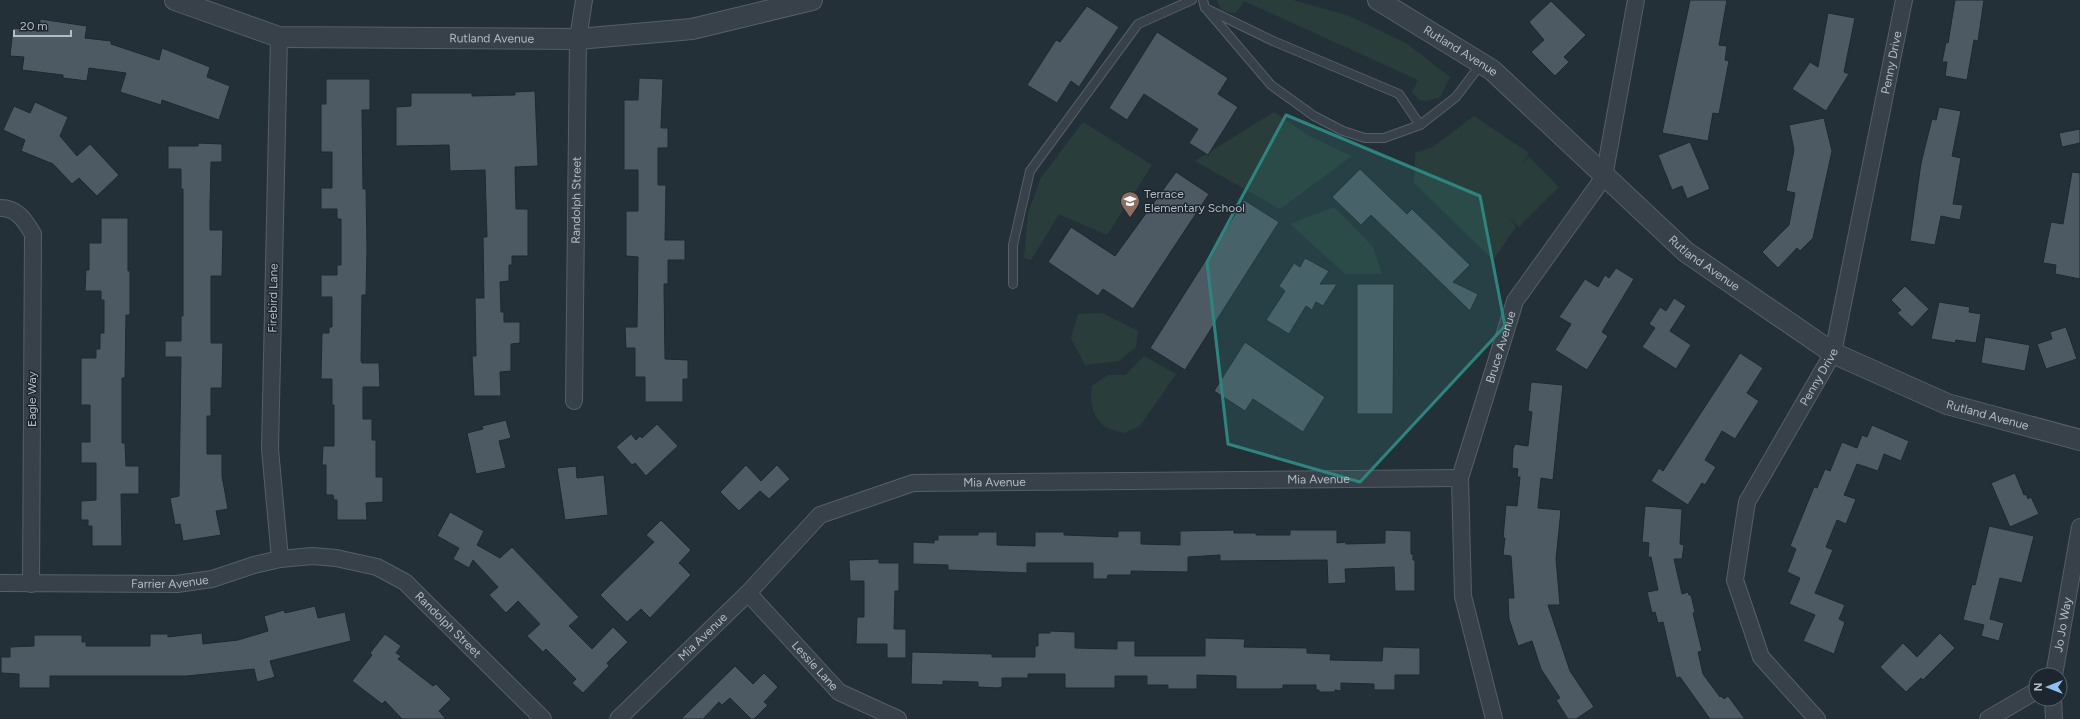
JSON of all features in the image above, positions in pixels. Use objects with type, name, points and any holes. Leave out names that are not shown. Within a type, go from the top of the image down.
[{"type":"street","name":"Rutland Avenue","points":[[175,0],[279,37],[578,40],[692,29],[812,0]]},
{"type":"street","name":"Randolph Street","points":[[574,401],[578,40],[584,0]]},
{"type":"street","name":"Rutland Avenue","points":[[1378,0],[1492,70],[1604,177],[1686,252],[1833,353],[1947,404],[2080,440]]},
{"type":"street","name":"Bruce Avenue","points":[[1494,719],[1463,596],[1460,478],[1515,301],[1604,177],[1636,0]]},
{"type":"street","name":"Penny Drive","points":[[1817,719],[1761,657],[1735,580],[1747,502],[1833,353],[1904,0]]},
{"type":"street","name":"Firebird Lane","points":[[279,37],[270,448],[280,559]]},
{"type":"street","name":"Eagle Way","points":[[0,208],[6,208],[23,216],[33,234],[31,584]]},
{"type":"street","name":"Mia Avenue","points":[[618,719],[748,593],[820,516],[913,483],[1460,478]]},
{"type":"street","name":"Jo Jo Way","points":[[2055,667],[2080,527]]},
{"type":"street","name":"Farrier Avenue","points":[[0,583],[177,584],[212,579],[254,565],[280,559],[312,556],[336,558]]},
{"type":"street","name":"Randolph Street","points":[[336,558],[377,567],[405,582],[543,719]]},
{"type":"street","name":"Lessie Lane","points":[[748,593],[839,692],[898,719]]},
{"type":"street","points":[[1988,719],[2028,696]]},
{"type":"street","points":[[2053,707],[2054,719]]},
{"type":"lane","points":[[1013,284],[1013,245],[1030,171],[1138,24],[1192,0]]},
{"type":"lane","points":[[1204,4],[1273,41],[1399,94],[1420,125]]},
{"type":"lane","points":[[1204,4],[1271,86],[1314,116],[1343,131],[1365,138],[1384,138],[1420,125],[1456,97],[1481,64]]},
{"type":"highlighted area","points":[[1286,115],[1480,196],[1505,326],[1360,482],[1228,444],[1207,262]]},
{"type":"green space","points":[[1217,0],[1293,0],[1349,16],[1406,43],[1450,77],[1440,97],[1427,101],[1419,100],[1412,92],[1418,80],[1244,1],[1236,13],[1230,13],[1221,9]]},
{"type":"green space","points":[[1274,112],[1309,136],[1352,156],[1280,209],[1195,161]]},
{"type":"green space","points":[[1474,116],[1529,153],[1523,163],[1529,157],[1559,187],[1519,227],[1509,217],[1516,227],[1493,260],[1414,183],[1415,153],[1433,147]]},
{"type":"green space","points":[[1083,122],[1152,165],[1107,235],[1059,214],[1031,260],[1024,258],[1028,213],[1041,178]]},
{"type":"green space","points":[[1334,207],[1373,247],[1382,274],[1345,274],[1290,224]]},
{"type":"green space","points":[[1102,313],[1138,331],[1136,347],[1119,361],[1085,365],[1071,338],[1078,314]]},
{"type":"green space","points":[[1144,356],[1176,374],[1140,426],[1124,433],[1110,429],[1103,425],[1096,417],[1091,401],[1092,386],[1108,375],[1126,375]]},
{"type":"building","points":[[1690,0],[1727,0],[1719,45],[1727,46],[1725,60],[1729,61],[1719,114],[1713,113],[1708,141],[1662,133]]},
{"type":"building","points":[[1955,0],[1984,0],[1978,41],[1974,40],[1967,80],[1945,76],[1947,62],[1942,62],[1946,42],[1948,43]]},
{"type":"building","points":[[1551,1],[1586,35],[1564,57],[1569,62],[1555,76],[1531,52],[1544,40],[1529,22]]},
{"type":"building","points":[[1087,6],[1119,27],[1079,87],[1071,81],[1057,103],[1027,85],[1056,40],[1060,42]]},
{"type":"building","points":[[1828,13],[1855,18],[1844,72],[1849,74],[1826,111],[1792,89],[1810,62],[1818,67]]},
{"type":"building","points":[[40,19],[87,26],[85,38],[111,41],[111,44],[159,60],[162,48],[210,67],[207,77],[230,86],[219,120],[162,100],[161,105],[120,92],[126,73],[89,68],[87,81],[63,78],[63,75],[22,70],[24,57],[10,56],[13,28],[39,31]]},
{"type":"building","points":[[1157,32],[1228,78],[1218,94],[1238,107],[1208,155],[1189,143],[1198,129],[1144,94],[1127,120],[1109,108]]},
{"type":"building","points":[[639,78],[663,79],[661,128],[668,128],[668,148],[658,148],[658,185],[666,185],[665,240],[685,240],[685,260],[668,260],[668,284],[664,284],[665,359],[688,360],[688,379],[683,379],[683,402],[645,402],[645,377],[635,377],[635,348],[626,348],[625,327],[637,327],[638,257],[626,256],[626,211],[638,211],[638,170],[624,170],[624,100],[638,100]]},
{"type":"building","points":[[326,79],[370,79],[370,110],[362,110],[363,189],[366,189],[367,250],[366,295],[362,295],[361,361],[362,363],[379,363],[380,387],[363,387],[363,419],[372,419],[372,440],[376,440],[376,477],[383,477],[383,502],[366,503],[367,520],[337,520],[337,500],[334,500],[333,495],[326,495],[326,465],[322,465],[323,446],[334,446],[334,405],[332,405],[332,379],[321,379],[322,333],[329,333],[329,327],[332,327],[332,297],[321,297],[321,275],[337,275],[337,265],[341,265],[341,219],[337,219],[337,209],[321,209],[321,188],[332,188],[332,152],[321,152],[321,104],[326,104]]},
{"type":"building","points":[[535,91],[538,166],[515,167],[516,209],[528,209],[528,256],[512,256],[512,265],[509,265],[509,281],[500,282],[501,312],[504,312],[504,322],[520,322],[520,343],[511,344],[511,371],[500,372],[501,396],[474,396],[472,356],[476,356],[475,298],[484,298],[483,237],[487,237],[485,170],[450,171],[449,145],[396,146],[396,107],[411,106],[411,93],[472,93],[472,96],[515,95],[515,92]]},
{"type":"building","points":[[35,102],[68,117],[60,136],[77,156],[90,144],[119,175],[97,196],[79,178],[72,184],[53,164],[21,151],[25,140],[3,130],[14,106],[30,113]]},
{"type":"building","points":[[1939,107],[1961,111],[1952,156],[1961,158],[1953,204],[1963,205],[1960,220],[1941,216],[1935,245],[1910,241],[1921,163],[1932,119],[1936,120]]},
{"type":"building","points":[[1824,118],[1832,151],[1813,238],[1800,251],[1797,248],[1778,268],[1762,252],[1789,225],[1795,193],[1786,191],[1794,150],[1789,125]]},
{"type":"building","points":[[2080,129],[2080,143],[2062,147],[2059,133]]},
{"type":"building","points":[[1690,142],[1710,189],[1687,199],[1682,186],[1672,190],[1658,155]]},
{"type":"building","points":[[198,143],[222,144],[222,162],[211,162],[210,230],[223,230],[222,276],[211,276],[211,343],[223,343],[222,388],[211,388],[211,416],[207,416],[207,454],[222,454],[222,476],[228,509],[216,511],[221,535],[183,541],[180,524],[175,525],[170,498],[179,496],[181,357],[165,357],[165,341],[181,341],[181,316],[183,316],[183,189],[181,189],[181,169],[168,169],[168,146],[198,146]]},
{"type":"building","points":[[1360,169],[1407,214],[1412,209],[1470,265],[1453,282],[1478,294],[1470,311],[1371,215],[1361,225],[1332,197]]},
{"type":"building","points":[[1176,172],[1209,194],[1133,309],[1103,289],[1098,296],[1048,262],[1071,227],[1115,256]]},
{"type":"building","points":[[2072,172],[2080,173],[2080,279],[2055,274],[2056,265],[2043,263],[2051,222],[2063,224]]},
{"type":"building","points":[[1244,200],[1279,222],[1185,370],[1150,348]]},
{"type":"building","points":[[101,218],[128,218],[130,315],[126,315],[125,378],[122,378],[122,443],[125,443],[126,466],[139,466],[139,494],[121,494],[122,546],[92,546],[92,526],[88,526],[88,520],[81,520],[81,501],[96,500],[96,463],[81,463],[81,442],[90,442],[90,405],[81,405],[81,358],[96,358],[96,349],[100,349],[100,333],[104,333],[104,300],[101,300],[101,291],[85,291],[86,270],[89,270],[89,243],[101,243]]},
{"type":"building","points":[[1305,258],[1329,271],[1320,284],[1337,284],[1323,306],[1316,302],[1312,310],[1306,306],[1289,334],[1266,320],[1285,291],[1279,286],[1294,263],[1300,267]]},
{"type":"building","points":[[1616,268],[1634,279],[1602,332],[1608,336],[1587,370],[1555,350],[1571,324],[1559,317],[1585,279],[1598,287],[1605,275],[1609,278]]},
{"type":"building","points":[[1357,284],[1394,284],[1393,414],[1357,414]]},
{"type":"building","points":[[1905,286],[1929,309],[1912,327],[1897,313],[1901,310],[1891,300]]},
{"type":"building","points":[[1674,298],[1686,306],[1670,331],[1691,345],[1676,369],[1642,347],[1655,328],[1649,324],[1660,307],[1666,311]]},
{"type":"building","points":[[1939,302],[1970,307],[1969,312],[1981,314],[1976,343],[1956,340],[1955,343],[1931,339]]},
{"type":"building","points":[[2066,327],[2077,359],[2046,369],[2037,344],[2052,339],[2050,332]]},
{"type":"building","points":[[1985,337],[2030,345],[2025,371],[1981,363]]},
{"type":"building","points":[[1245,342],[1325,397],[1303,432],[1253,399],[1245,411],[1214,391]]},
{"type":"building","points":[[1740,353],[1763,368],[1747,393],[1759,401],[1735,439],[1722,431],[1705,460],[1716,467],[1705,485],[1702,483],[1688,505],[1651,481],[1659,468],[1663,471]]},
{"type":"building","points":[[1531,382],[1563,385],[1553,480],[1541,478],[1538,508],[1561,510],[1556,559],[1560,605],[1548,605],[1570,671],[1594,707],[1576,719],[1568,719],[1556,700],[1560,698],[1541,669],[1532,641],[1518,646],[1509,619],[1508,598],[1514,598],[1511,556],[1503,555],[1506,505],[1517,506],[1520,477],[1517,477],[1518,469],[1512,468],[1513,449],[1515,444],[1528,446],[1532,412],[1528,411]]},
{"type":"building","points":[[506,420],[511,438],[499,441],[506,468],[476,474],[467,433],[483,429],[482,426]]},
{"type":"building","points":[[657,424],[678,446],[646,476],[635,463],[632,465],[616,447],[631,434],[636,440],[640,436],[642,438]]},
{"type":"building","points":[[1872,425],[1909,441],[1901,461],[1884,454],[1878,471],[1857,464],[1844,495],[1856,499],[1846,524],[1837,520],[1826,547],[1833,550],[1815,593],[1845,605],[1839,619],[1845,622],[1834,654],[1803,641],[1815,615],[1789,604],[1800,578],[1787,572],[1796,549],[1790,546],[1814,487],[1817,488],[1825,469],[1830,471],[1842,442],[1857,448],[1862,435],[1867,437]]},
{"type":"building","points":[[746,465],[761,481],[777,465],[790,479],[769,499],[760,491],[739,511],[720,492]]},
{"type":"building","points":[[576,466],[577,478],[604,475],[608,515],[565,520],[557,468]]},
{"type":"building","points":[[2015,473],[2024,495],[2026,494],[2028,499],[2031,497],[2039,514],[2010,527],[1991,483]]},
{"type":"building","points":[[1645,506],[1682,509],[1680,544],[1684,545],[1682,559],[1674,559],[1682,594],[1688,592],[1689,595],[1691,595],[1695,612],[1693,613],[1702,651],[1698,652],[1703,674],[1720,697],[1721,696],[1724,699],[1728,696],[1745,719],[1710,719],[1680,677],[1676,678],[1663,622],[1658,623],[1655,612],[1652,613],[1647,592],[1658,590],[1651,557],[1648,557],[1649,543],[1642,542]]},
{"type":"building","points":[[450,512],[484,531],[477,545],[500,558],[512,547],[579,617],[569,626],[592,649],[613,627],[628,642],[607,663],[609,666],[583,693],[572,683],[576,679],[546,649],[543,652],[527,636],[540,624],[518,601],[506,613],[489,595],[498,587],[473,560],[469,568],[453,559],[459,548],[437,536]]},
{"type":"building","points":[[661,520],[691,550],[679,563],[691,575],[650,618],[641,609],[627,622],[600,595],[654,542],[646,535]]},
{"type":"building","points":[[1989,526],[2034,536],[2022,583],[2000,578],[1990,619],[2004,623],[1999,641],[1981,636],[1984,625],[1963,620],[1972,584],[1975,585]]},
{"type":"building","points":[[1234,530],[1234,533],[1256,533],[1256,535],[1290,535],[1290,530],[1337,530],[1337,543],[1346,542],[1346,544],[1385,543],[1385,530],[1411,531],[1411,554],[1413,554],[1413,560],[1415,560],[1415,591],[1395,591],[1394,567],[1345,569],[1346,583],[1328,584],[1327,560],[1220,561],[1220,555],[1188,557],[1188,572],[1131,571],[1131,575],[1108,575],[1107,579],[1093,579],[1093,563],[1027,563],[1027,573],[948,570],[948,565],[913,564],[913,542],[934,543],[934,540],[938,540],[938,535],[978,535],[978,532],[997,532],[997,545],[1035,546],[1035,532],[1064,532],[1064,535],[1118,537],[1118,531],[1141,531],[1141,544],[1180,545],[1180,531]]},
{"type":"building","points":[[879,559],[879,563],[899,563],[899,591],[895,591],[894,629],[906,629],[906,658],[887,658],[887,644],[856,644],[857,617],[864,617],[864,581],[850,581],[849,560]]},
{"type":"building","points":[[315,606],[318,618],[345,612],[351,641],[270,661],[275,677],[257,682],[254,669],[187,676],[50,676],[50,688],[19,688],[19,674],[1,673],[1,657],[10,657],[10,647],[34,646],[34,635],[82,635],[82,642],[86,642],[86,646],[150,646],[150,634],[168,634],[168,637],[202,633],[203,644],[238,640],[268,631],[264,616],[284,610],[285,613]]},
{"type":"building","points":[[1050,631],[1075,632],[1075,648],[1117,649],[1117,641],[1135,641],[1135,656],[1205,656],[1205,638],[1245,639],[1244,647],[1307,648],[1307,653],[1331,654],[1330,660],[1382,661],[1383,647],[1420,648],[1420,675],[1395,675],[1395,690],[1374,690],[1374,684],[1341,683],[1341,691],[1335,690],[1335,692],[1319,692],[1319,690],[1316,690],[1316,685],[1283,685],[1283,688],[1279,689],[1236,689],[1236,676],[1197,675],[1197,689],[1168,689],[1168,685],[1147,685],[1147,676],[1115,676],[1115,688],[1065,688],[1065,674],[1028,674],[1028,678],[1002,678],[1002,687],[998,688],[978,687],[978,682],[943,681],[943,685],[911,684],[912,652],[992,654],[992,657],[1035,657],[1035,646],[1038,646],[1038,633],[1050,633]]},
{"type":"building","points":[[1940,633],[1955,648],[1923,680],[1921,678],[1906,692],[1880,667],[1903,643],[1917,657]]},
{"type":"building","points":[[385,634],[401,646],[396,653],[401,656],[398,659],[433,686],[436,684],[451,699],[439,711],[446,719],[402,719],[385,701],[382,704],[352,681],[372,655],[370,653]]},
{"type":"building","points":[[735,666],[753,684],[764,673],[778,687],[764,702],[768,705],[754,719],[751,719],[730,698],[722,705],[719,702],[703,719],[681,719]]},
{"type":"place","name":"Terrace Elementary School","points":[[1130,218]]}]
